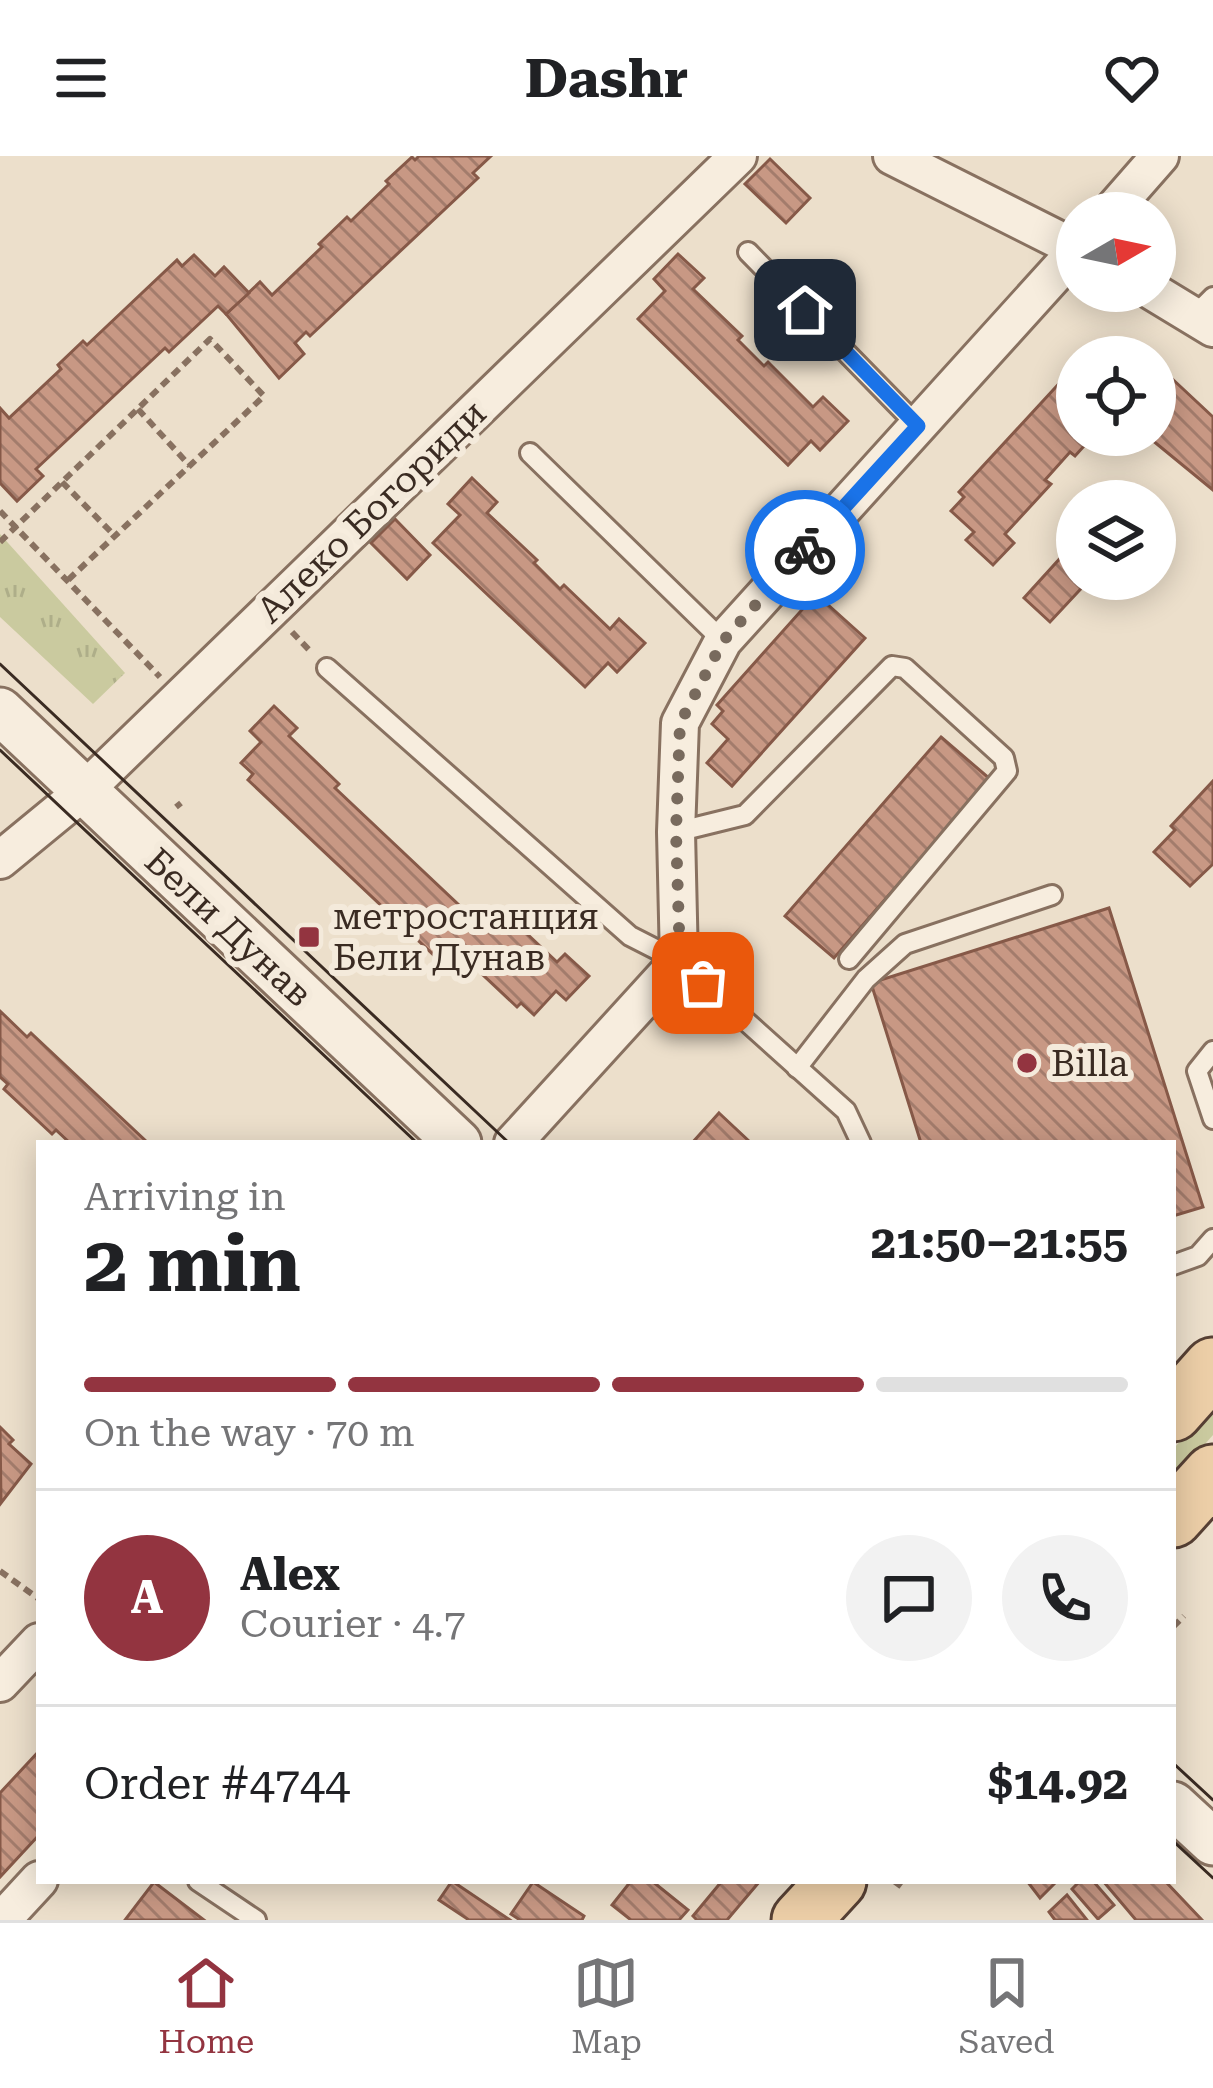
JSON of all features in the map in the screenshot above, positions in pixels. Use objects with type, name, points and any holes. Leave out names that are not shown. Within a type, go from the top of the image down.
[{"type":"main road","points":[[1176,1409],[1213,1367]]},
{"type":"main road","points":[[1176,1515],[1213,1474]]},
{"type":"main road","points":[[786,1920],[812,1884]]},
{"type":"main road","points":[[801,1920],[834,1884]]},
{"type":"street","name":"Алеко Богориди","points":[[0,860],[84,790],[738,156]]},
{"type":"street","points":[[892,156],[1056,239]]},
{"type":"street","points":[[1128,192],[1160,156]]},
{"type":"street","points":[[516,1140],[680,961],[676,832],[680,723],[723,641],[1056,273]]},
{"type":"street","points":[[1176,301],[1207,314]]},
{"type":"street","name":"Бели Дунав","points":[[0,711],[455,1140]]},
{"type":"street","points":[[0,1683],[36,1645]]},
{"type":"street","points":[[1176,1808],[1213,1842]]},
{"type":"street","points":[[2,1920],[36,1883]]},
{"type":"lane","points":[[748,252],[918,426]]},
{"type":"lane","points":[[530,453],[723,641]]},
{"type":"lane","points":[[676,832],[745,815],[892,666],[905,668],[1004,758],[1007,771],[849,959]]},
{"type":"lane","points":[[327,668],[630,936],[680,961],[846,1112],[860,1140]]},
{"type":"lane","points":[[797,1068],[866,979],[905,944],[1052,895]]},
{"type":"lane","points":[[1213,1051],[1197,1070],[1213,1119]]},
{"type":"lane","points":[[1176,1264],[1198,1256],[1213,1239]]},
{"type":"lane","points":[[202,1884],[256,1920]]},
{"type":"path","points":[[0,542],[210,340],[264,396],[68,580]]},
{"type":"path","points":[[138,409],[190,466]]},
{"type":"path","points":[[62,482],[115,536]]},
{"type":"path","points":[[0,511],[178,697]]},
{"type":"path","points":[[269,609],[327,668]]},
{"type":"path","points":[[0,1571],[36,1597]]},
{"type":"path","points":[[1176,1624],[1184,1616]]},
{"type":"path","points":[[898,1884],[906,1890]]},
{"type":"green space","points":[[0,534],[125,673],[93,704],[0,617]]},
{"type":"green space","points":[[1213,1406],[1213,1435],[1176,1477],[1176,1446]]},
{"type":"building","points":[[419,156],[491,156],[473,173],[478,178],[310,336],[306,332],[295,343],[304,354],[279,378],[226,314],[260,282],[272,295],[347,217],[351,221],[389,184],[386,181]]},
{"type":"building","points":[[770,159],[810,198],[786,223],[745,184]]},
{"type":"building","points":[[678,254],[704,278],[693,289],[742,336],[738,340],[764,366],[768,362],[813,407],[823,397],[848,421],[820,450],[811,441],[788,465],[638,319],[665,291],[654,279]]},
{"type":"building","points":[[194,255],[215,276],[224,267],[249,293],[226,314],[218,306],[169,352],[165,348],[36,469],[43,476],[17,501],[0,483],[0,408],[9,418],[83,341],[87,345],[177,260],[182,266]]},
{"type":"building","points":[[1176,382],[1213,417],[1213,490],[1172,456],[1176,456]]},
{"type":"building","points":[[1056,387],[1056,456],[1066,456],[1045,480],[1051,484],[1005,534],[1014,543],[993,565],[966,540],[974,532],[951,511],[964,497],[959,492]]},
{"type":"building","points":[[472,478],[497,502],[487,513],[560,589],[564,585],[610,629],[619,619],[645,643],[617,672],[608,663],[585,687],[433,543],[460,515],[448,504]]},
{"type":"building","points":[[395,519],[430,555],[407,579],[371,543]]},
{"type":"building","points":[[1056,563],[1056,600],[1070,600],[1050,622],[1024,598]]},
{"type":"building","points":[[816,594],[865,638],[732,786],[707,763],[728,739],[712,724],[723,711],[717,705]]},
{"type":"building","points":[[274,706],[297,728],[289,736],[339,784],[335,788],[476,921],[489,907],[502,920],[507,915],[557,962],[565,954],[589,976],[566,1000],[556,991],[534,1015],[521,1003],[517,1007],[452,946],[439,960],[248,780],[253,774],[241,763],[261,742],[250,731]]},
{"type":"building","points":[[941,737],[990,779],[834,958],[785,916]]},
{"type":"building","points":[[1213,781],[1213,864],[1190,886],[1154,852]]},
{"type":"building","name":"Billa","points":[[1109,908],[1203,1207],[1176,1215],[1176,1140],[920,1140],[871,983]]},
{"type":"building","points":[[0,1011],[27,1037],[31,1033],[145,1140],[67,1140],[56,1130],[52,1134],[4,1089],[8,1084],[0,1077]]},
{"type":"building","points":[[719,1113],[748,1140],[695,1140]]},
{"type":"building","points":[[0,1427],[13,1440],[9,1444],[31,1464],[1,1503]]},
{"type":"building","points":[[36,1754],[36,1838],[0,1877],[0,1793]]},
{"type":"building","points":[[157,1884],[204,1920],[125,1920]]},
{"type":"building","points":[[450,1884],[456,1884],[510,1920],[469,1920],[439,1900]]},
{"type":"building","points":[[536,1884],[584,1916],[582,1920],[520,1920],[511,1914]]},
{"type":"building","points":[[629,1884],[656,1884],[688,1910],[679,1920],[631,1920],[612,1905]]},
{"type":"building","points":[[720,1884],[757,1884],[727,1920],[693,1916]]},
{"type":"building","points":[[1029,1884],[1054,1884],[1040,1898]]},
{"type":"building","points":[[1077,1884],[1096,1884],[1114,1905],[1098,1919],[1072,1889]]},
{"type":"building","points":[[1106,1884],[1168,1884],[1202,1920],[1136,1920]]},
{"type":"building","points":[[1067,1895],[1087,1920],[1055,1920],[1049,1912]]},
{"type":"tram line","points":[[0,664],[506,1140]]},
{"type":"tram line","points":[[0,750],[414,1140]]},
{"type":"tram line","points":[[1176,1766],[1213,1800]]},
{"type":"tram line","points":[[1176,1844],[1213,1878]]},
{"type":"way so far","points":[[703,983],[680,961],[676,832],[680,723],[723,641],[805,550]]},
{"type":"place","name":"метростанция Бели Дунав","points":[[309,937]]},
{"type":"place","name":"Billa","points":[[1027,1063]]},
{"type":"route","points":[[805,310],[918,426],[805,550]]}]
